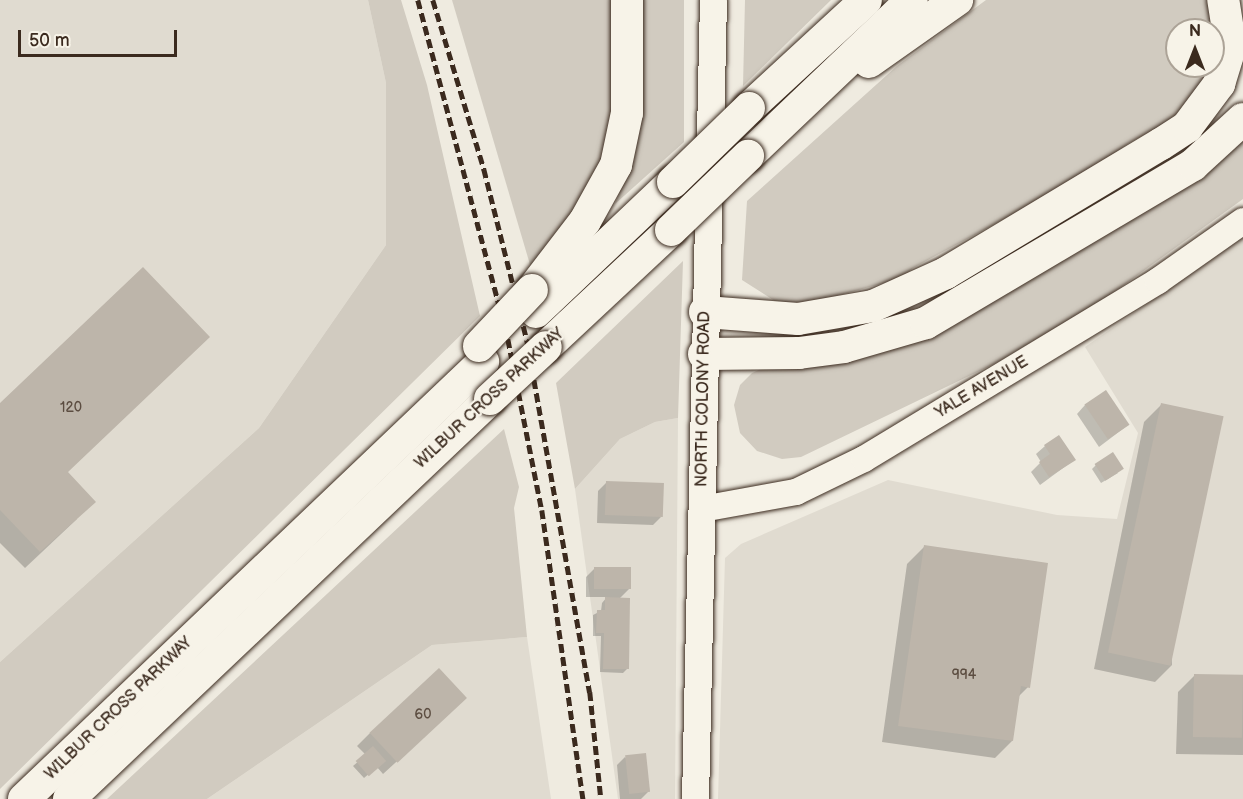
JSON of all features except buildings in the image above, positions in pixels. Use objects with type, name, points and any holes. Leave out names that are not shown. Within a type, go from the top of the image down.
[{"type":"highway","points":[[534,301],[585,221],[616,165],[627,113],[627,0]]},
{"type":"highway","name":"WILBUR CROSS PARKWAY","points":[[24,799],[340,499],[534,301],[673,182],[866,0]]},
{"type":"highway","name":"WILBUR CROSS PARKWAY","points":[[69,799],[912,0]]},
{"type":"highway","points":[[780,125],[957,0]]},
{"type":"highway","points":[[705,312],[798,319],[873,306],[946,273],[1161,144],[1186,127],[1219,84],[1227,57],[1228,30],[1223,0]]},
{"type":"highway","points":[[704,354],[800,353],[844,347],[926,323],[1193,165],[1243,119]]},
{"type":"main road","name":"NORTH COLONY ROAD","points":[[695,799],[713,0]]},
{"type":"street","name":"YALE AVENUE","points":[[702,509],[796,492],[864,459],[1158,281],[1243,221]]},
{"type":"shaded area","points":[[0,0],[368,0],[386,83],[386,245],[259,428],[0,662]]},
{"type":"shaded area","points":[[368,0],[401,0],[427,85],[480,316],[0,789],[0,662],[259,428],[386,245],[386,83]]},
{"type":"shaded area","points":[[452,0],[620,0],[618,121],[581,208],[531,268]]},
{"type":"shaded area","points":[[642,0],[684,0],[684,142],[615,204],[632,157]]},
{"type":"shaded area","points":[[745,0],[831,0],[743,86]]},
{"type":"shaded area","points":[[986,0],[1211,0],[1214,18],[1165,18],[1165,78],[1209,78],[1207,83],[1168,122],[1129,143],[1082,177],[913,268],[902,278],[811,303],[778,303],[742,280],[747,201],[897,66]]},
{"type":"shaded area","points":[[1243,130],[1243,199],[1110,295],[998,362],[801,457],[782,459],[757,451],[740,433],[734,405],[740,385],[752,373],[766,367],[843,355]]},
{"type":"shaded area","points":[[1243,237],[1243,799],[718,799],[725,558],[741,544],[888,480],[1057,515],[1117,519],[1138,433],[1085,347]]},
{"type":"shaded area","points":[[683,261],[678,418],[655,422],[620,439],[575,489],[556,383]]},
{"type":"shaded area","points":[[678,418],[675,799],[618,799],[575,489],[620,439],[655,422]]},
{"type":"shaded area","points":[[504,429],[519,487],[514,508],[527,637],[432,645],[207,799],[107,799]]},
{"type":"shaded area","points":[[527,637],[551,799],[207,799],[432,645]]},
{"type":"railway","points":[[418,0],[508,339],[542,510],[583,799]]},
{"type":"railway","points":[[433,0],[484,169],[527,340],[590,692],[601,799]]}]
